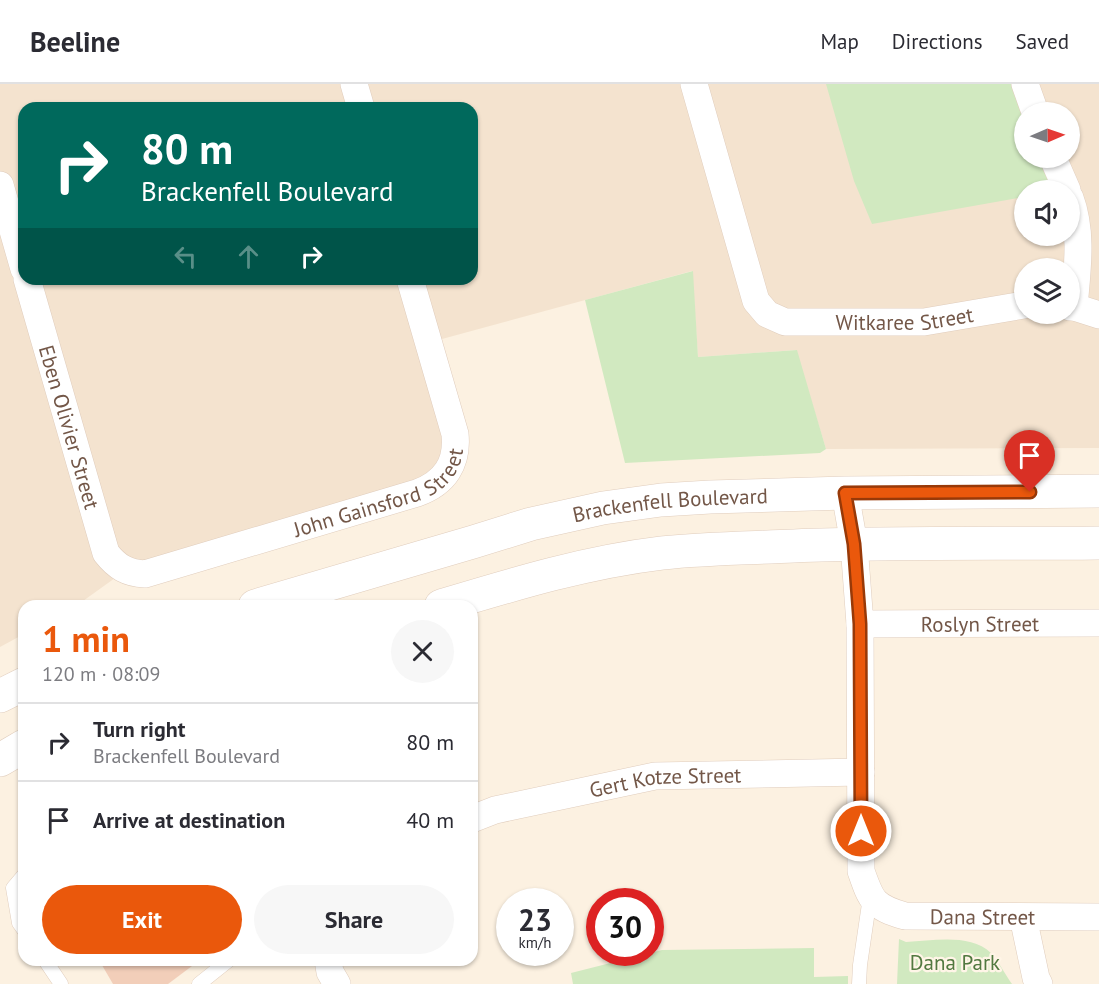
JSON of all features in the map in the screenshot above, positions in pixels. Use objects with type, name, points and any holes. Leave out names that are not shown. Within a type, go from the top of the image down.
[{"type":"street","points":[[354,84],[359,102]]},
{"type":"street","name":"Witkaree Street","points":[[694,84],[756,301],[767,314],[785,322],[924,322],[1014,307]]},
{"type":"street","points":[[1025,84],[1031,102]]},
{"type":"street","points":[[0,185],[18,248]]},
{"type":"street","points":[[1078,246],[1081,310]]},
{"type":"street","name":"Eben Olivier Street","points":[[29,285],[101,542],[106,553],[123,570]]},
{"type":"street","name":"John Gainsford Street","points":[[123,570],[145,574],[156,572],[417,493],[428,489],[444,476],[455,456],[455,434],[412,285]]},
{"type":"street","name":"Brackenfell Boulevard","points":[[275,600],[531,524],[603,508],[661,500],[845,493],[1099,491]]},
{"type":"street","points":[[845,493],[854,544],[860,624],[861,871],[870,897]]},
{"type":"street","points":[[461,600],[540,576],[604,562],[709,549],[854,544],[1099,543]]},
{"type":"street","name":"Roslyn Street","points":[[860,624],[1099,622]]},
{"type":"street","points":[[0,696],[18,687]]},
{"type":"street","points":[[0,760],[18,750]]},
{"type":"street","name":"Gert Kotze Street","points":[[478,817],[495,810],[655,776],[861,772]]},
{"type":"street","name":"Dana Street","points":[[870,897],[887,911],[904,916],[1099,917]]},
{"type":"street","points":[[1023,917],[1039,984]]},
{"type":"street","points":[[329,966],[337,984]]},
{"type":"lane","points":[[18,882],[13,888],[18,917]]},
{"type":"lane","points":[[859,984],[870,897]]},
{"type":"lane","points":[[49,966],[61,984]]},
{"type":"lane","points":[[199,984],[222,966]]},
{"type":"shaded area","points":[[0,84],[1099,84],[1099,448],[826,449],[796,350],[698,357],[692,271],[431,342],[457,433],[443,480],[122,573],[84,600],[18,600],[18,637],[0,647]]},
{"type":"green space","points":[[826,84],[1013,84],[1019,102],[1014,102],[1014,168],[1044,168],[1048,180],[1014,180],[1014,199],[872,224],[854,181]]},
{"type":"green space","points":[[693,271],[698,357],[797,350],[826,449],[820,453],[625,463],[585,300]]},
{"type":"green space","name":"Dana Park","points":[[899,939],[906,942],[962,940],[973,943],[991,953],[1012,984],[897,984]]},
{"type":"green space","name":"Dana Park","points":[[814,948],[814,977],[848,976],[848,984],[573,984],[571,973],[599,966],[664,966],[664,950]]},
{"type":"building","points":[[102,966],[192,966],[168,984],[113,984]]},
{"type":"route","points":[[861,831],[860,624],[854,544],[845,493],[1030,492]]}]
